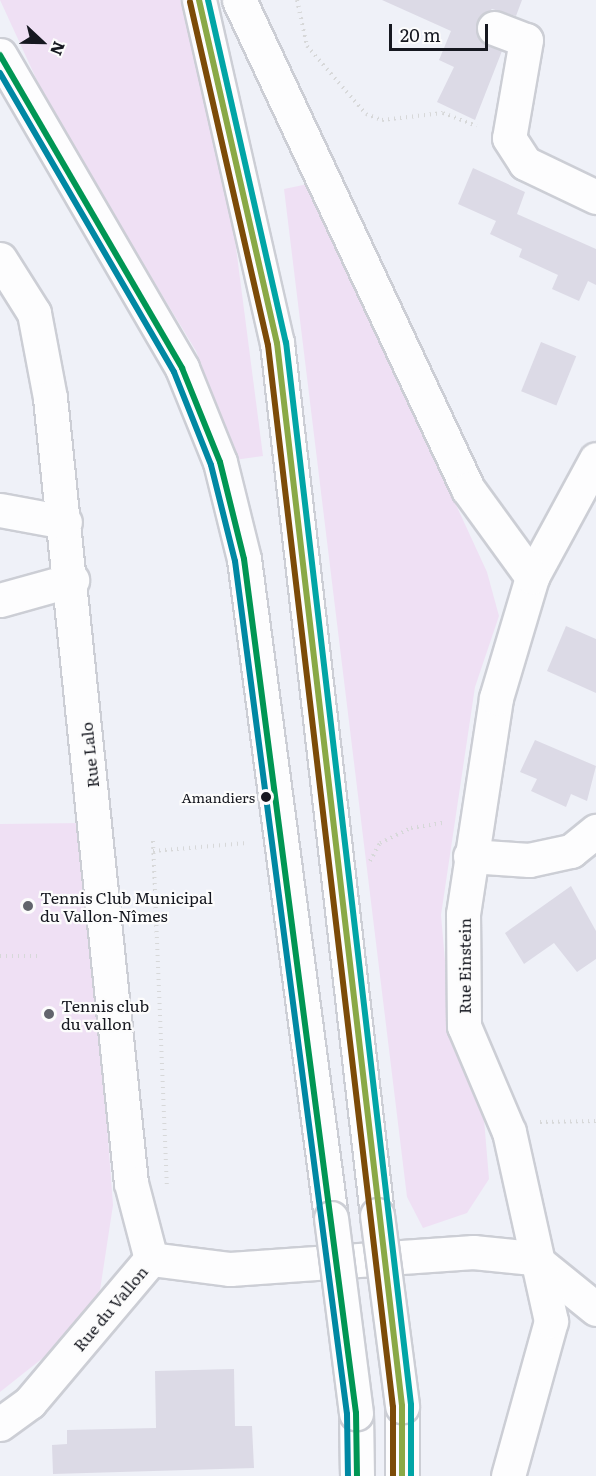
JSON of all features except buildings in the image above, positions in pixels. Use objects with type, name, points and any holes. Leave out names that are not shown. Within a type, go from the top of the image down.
[{"type":"street","points":[[199,0],[277,343],[377,1215],[402,1406],[402,1476]]},
{"type":"street","points":[[239,0],[468,489],[532,577]]},
{"type":"street","points":[[494,28],[526,40],[509,138],[525,163],[596,197]]},
{"type":"street","points":[[0,55],[182,368],[220,462],[244,559],[356,1413],[357,1476]]},
{"type":"street","name":"Rue Lalo","points":[[0,259],[34,313],[72,580],[131,1183],[151,1259]]},
{"type":"street","name":"Rue Einstein","points":[[508,1476],[551,1321],[533,1258],[531,1213],[509,1132],[464,1026],[460,845],[496,698],[532,577],[596,459]]},
{"type":"street","points":[[0,510],[65,522]]},
{"type":"street","points":[[0,600],[72,580]]},
{"type":"street","points":[[460,845],[530,860],[571,851],[596,831]]},
{"type":"street","name":"Rue du Vallon","points":[[1,1427],[30,1402],[151,1259],[230,1269],[473,1252],[533,1258]]},
{"type":"street","points":[[533,1258],[596,1309]]},
{"type":"path","points":[[297,0],[307,46],[366,114],[382,120],[443,113],[509,138]]},
{"type":"path","points":[[365,868],[380,843],[411,828],[450,822],[460,845]]},
{"type":"path","points":[[153,841],[169,1179],[164,1193]]},
{"type":"path","points":[[153,851],[247,843]]},
{"type":"path","points":[[0,956],[38,956]]},
{"type":"path","points":[[535,1124],[596,1121]]},
{"type":"shaded area","points":[[0,0],[180,0],[231,209],[263,456],[234,460],[196,351],[52,113]]},
{"type":"shaded area","points":[[308,184],[487,572],[499,616],[475,687],[441,915],[452,1041],[484,1119],[489,1179],[467,1213],[423,1228],[407,1197],[284,189]]},
{"type":"shaded area","name":"Tennis club du vallon","points":[[84,823],[113,1205],[100,1290],[58,1346],[0,1392],[0,824]]},
{"type":"transit line","points":[[199,0],[277,343],[402,1406],[402,1476]]},
{"type":"transit line","points":[[208,0],[286,342],[411,1405],[411,1476]]},
{"type":"transit line","points":[[190,2],[268,345],[393,1407],[393,1476]]},
{"type":"transit line","points":[[0,55],[182,368],[220,462],[244,559],[356,1413],[357,1476]]},
{"type":"transit line","points":[[0,73],[174,372],[211,465],[235,561],[347,1414],[348,1476]]},
{"type":"place","name":"Amandiers","points":[[266,797]]},
{"type":"place","name":"Tennis Club Municipal du Vallon-Nîmes","points":[[28,906]]},
{"type":"place","name":"Tennis club du vallon","points":[[49,1014]]}]
